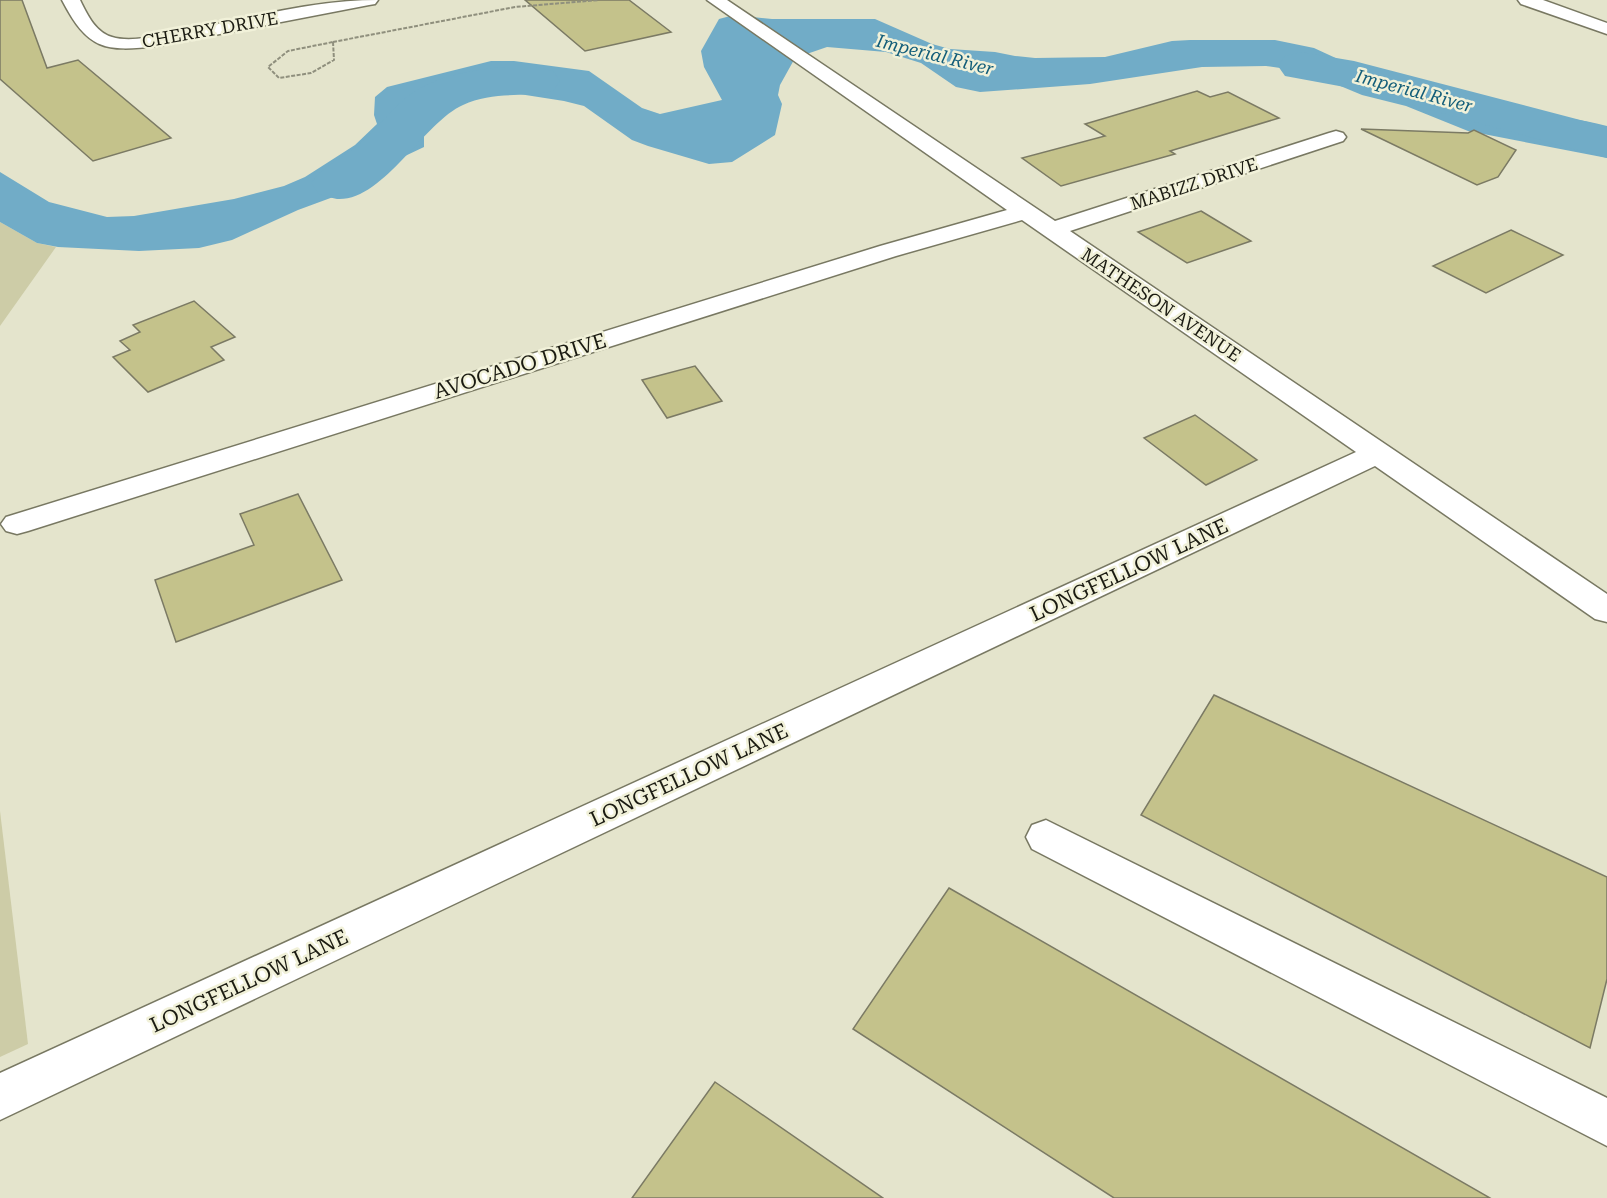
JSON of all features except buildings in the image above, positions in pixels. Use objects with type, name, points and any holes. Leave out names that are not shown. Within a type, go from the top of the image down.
[{"type":"street","name":"CHERRY DRIVE","points":[[71,0],[83,24],[99,40],[125,44],[158,41],[369,0]]},
{"type":"street","name":"MATHESON AVENUE","points":[[716,0],[1607,610]]},
{"type":"street","points":[[1527,0],[1607,29]]},
{"type":"street","name":"MABIZZ DRIVE","points":[[1050,230],[1336,137]]},
{"type":"street","name":"AVOCADO DRIVE","points":[[17,524],[888,251],[1025,212]]},
{"type":"street","name":"LONGFELLOW LANE","points":[[0,1097],[1378,453]]},
{"type":"street","points":[[1046,837],[1607,1123]]},
{"type":"path","points":[[333,42],[334,60],[311,73],[279,78],[268,67],[288,51],[443,19],[516,7],[599,0]]},
{"type":"green space","points":[[0,222],[37,243],[56,247],[0,326]]},
{"type":"green space","points":[[0,811],[28,1044],[0,1057]]},
{"type":"water","points":[[734,15],[772,19],[875,19],[932,44],[950,49],[1035,58],[1105,57],[1172,41],[1275,40],[1314,48],[1393,84],[1434,99],[1476,109],[1575,119],[1607,126],[1607,158],[1468,131],[1406,106],[1362,95],[1326,80],[1287,69],[1266,66],[1202,67],[1090,84],[980,92],[956,87],[921,63],[886,52],[827,47],[795,58],[780,85],[778,95],[782,104],[775,135],[732,162],[709,164],[648,146],[632,140],[584,106],[507,92],[465,97],[423,107],[420,117],[424,128],[424,147],[386,165],[377,176],[363,186],[298,210],[232,240],[199,248],[139,251],[58,247],[37,243],[0,222],[0,172],[49,202],[107,217],[134,216],[234,199],[284,186],[305,177],[355,145],[377,124],[374,115],[375,97],[387,87],[491,61],[514,61],[589,71],[642,108],[660,114],[722,100],[704,67],[701,51],[719,19]]},
{"type":"waterway","name":"Imperial River","points":[[1301,66],[1354,75],[1607,143]]},
{"type":"waterway","name":"Imperial River","points":[[338,183],[379,154],[403,132],[418,113],[444,95],[458,89],[489,82],[536,81]]}]
